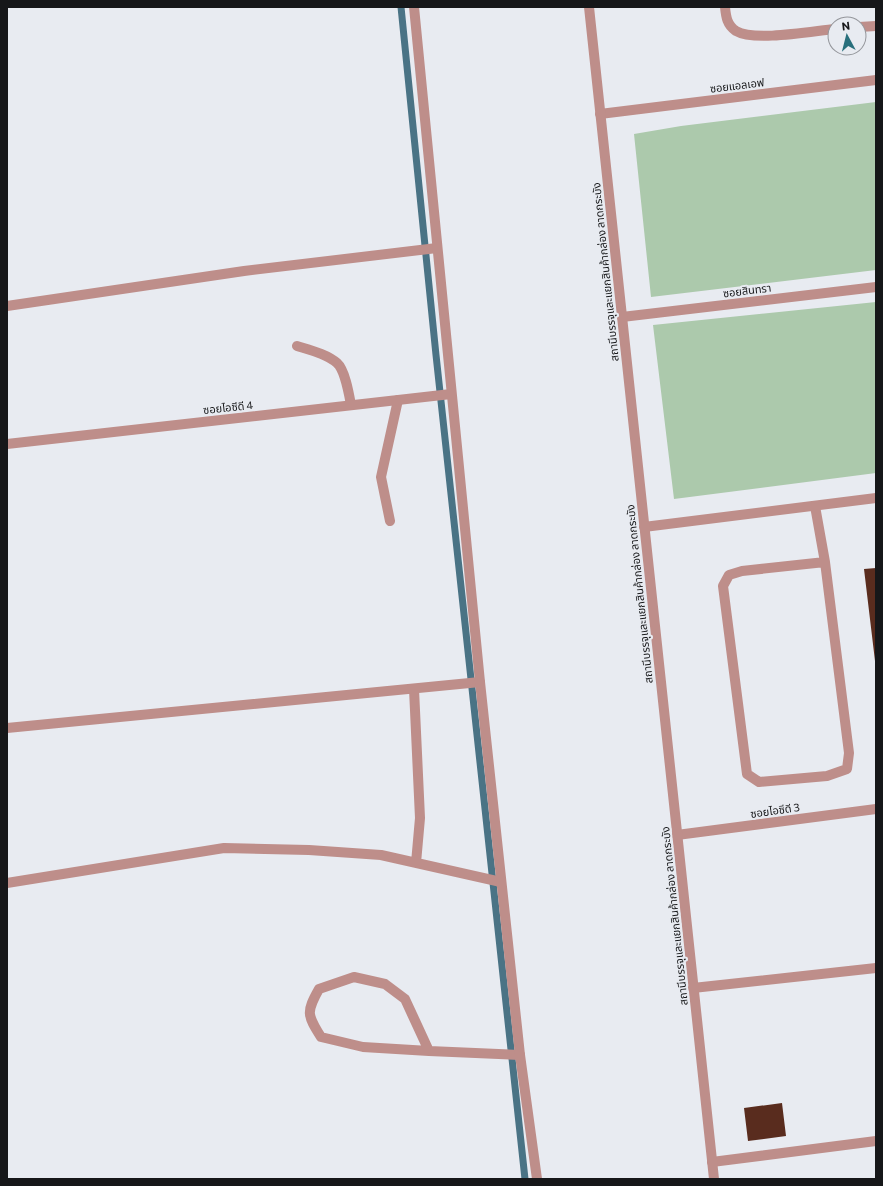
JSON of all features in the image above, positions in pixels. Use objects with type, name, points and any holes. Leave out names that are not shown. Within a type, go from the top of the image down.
[{"type":"street","points":[[414,7],[480,682],[520,1056],[537,1179]]},
{"type":"street","name":"สถานีบรรจุและแยกสินค้ากล่อง ลาดกระบัง","points":[[589,7],[714,1179]]},
{"type":"street","points":[[725,7],[726,20],[735,30],[742,34],[756,36],[827,30]]},
{"type":"street","name":"ซอยแอลเอฟ","points":[[600,114],[876,80]]},
{"type":"street","points":[[7,306],[244,271],[437,248]]},
{"type":"street","name":"ซอยสินทรา","points":[[622,317],[876,287]]},
{"type":"street","points":[[297,346],[326,356],[338,364],[348,389],[351,405]]},
{"type":"street","name":"ซอยไอซีดี 4","points":[[7,444],[451,394]]},
{"type":"street","points":[[390,521],[381,477],[398,400]]},
{"type":"street","points":[[644,527],[876,498]]},
{"type":"street","points":[[815,506],[824,562],[849,753],[847,769],[827,776],[759,782],[747,774],[723,586],[729,575],[742,571],[824,562]]},
{"type":"street","points":[[7,728],[480,682]]},
{"type":"street","points":[[414,689],[420,818],[416,863]]},
{"type":"street","name":"ซอยไอซีดี 3","points":[[677,835],[876,809]]},
{"type":"street","points":[[7,883],[224,848],[309,850],[381,855],[501,882]]},
{"type":"street","points":[[693,988],[876,968]]},
{"type":"street","points":[[429,1051],[405,999],[385,984],[354,977],[319,989],[310,1006],[312,1022],[322,1037],[363,1047],[429,1051],[520,1056]]},
{"type":"street","points":[[712,1162],[876,1141]]},
{"type":"green space","points":[[876,102],[876,270],[651,297],[634,134],[681,126]]},
{"type":"green space","points":[[876,302],[876,473],[674,499],[653,325]]},
{"type":"building","points":[[876,568],[876,661],[875,661],[864,569]]},
{"type":"building","points":[[782,1103],[786,1136],[748,1141],[744,1108]]},
{"type":"waterway","points":[[401,7],[436,355],[525,1179]]}]
